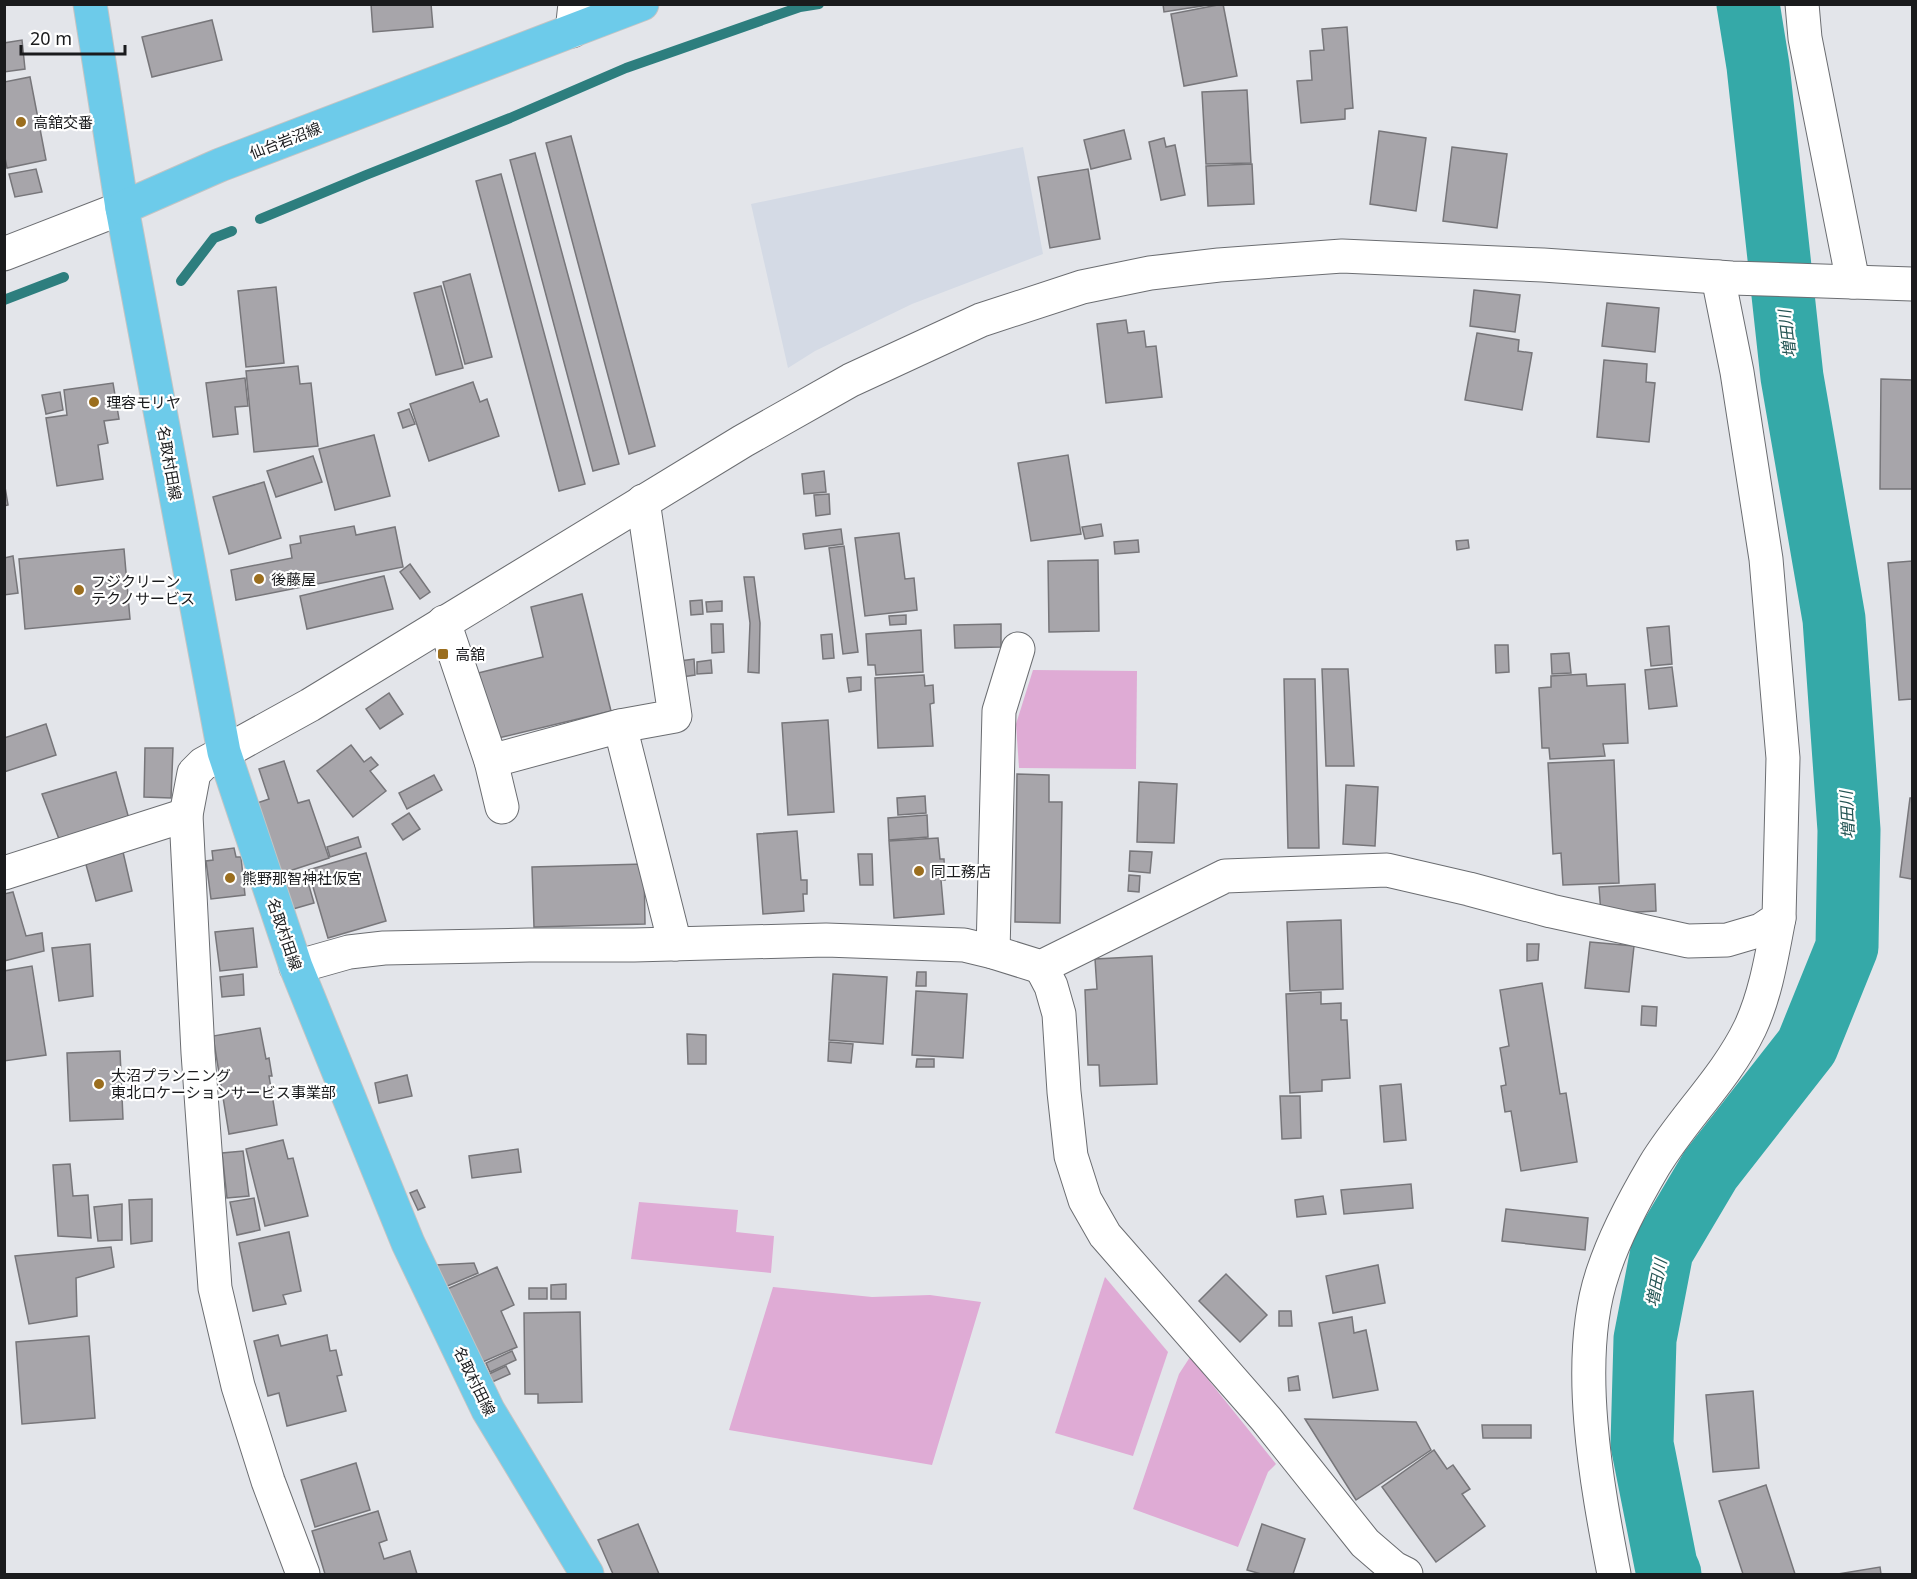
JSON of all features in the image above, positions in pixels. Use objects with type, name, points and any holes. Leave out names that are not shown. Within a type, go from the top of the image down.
[{"type":"main road","points":[[90,4],[122,208]]},
{"type":"main road","name":"仙台岩沼線","points":[[122,208],[573,18],[642,4]]},
{"type":"main road","name":"名取村田線","points":[[122,208],[224,752],[296,967],[408,1243],[488,1410],[586,1575]]},
{"type":"street","points":[[1802,4],[1805,38],[1844,282]]},
{"type":"street","points":[[4,254],[122,208]]},
{"type":"street","points":[[303,1575],[268,1481],[245,1407],[215,1288],[198,1053],[186,815],[194,773],[203,764],[310,705],[743,441],[851,381],[981,320],[1093,284],[1150,273],[1342,256],[1543,265],[1725,277],[1912,284]]},
{"type":"street","points":[[1614,1575],[1599,1480],[1591,1412],[1589,1367],[1590,1329],[1602,1273],[1622,1224],[1655,1164],[1731,1060],[1750,1027],[1766,980],[1779,918],[1783,758],[1766,559],[1725,277]]},
{"type":"street","points":[[491,761],[620,726],[675,716],[643,501]]},
{"type":"street","points":[[444,622],[491,761],[502,807]]},
{"type":"street","points":[[993,952],[999,711],[1018,649]]},
{"type":"street","points":[[620,726],[675,944]]},
{"type":"street","points":[[4,873],[186,815]]},
{"type":"street","points":[[296,967],[349,952],[384,948],[826,940],[964,945],[1041,967],[1225,876],[1387,870],[1551,911],[1688,941],[1726,940],[1761,930],[1779,918]]},
{"type":"street","points":[[1041,967],[1051,986],[1059,1014],[1071,1156],[1085,1200],[1105,1235],[1266,1419],[1365,1543],[1394,1568],[1406,1575]]},
{"type":"shaded area","points":[[1023,147],[1043,254],[912,304],[815,351],[788,368],[751,204]]},
{"type":"shaded area","points":[[1033,670],[1137,671],[1136,769],[1019,768],[1016,724]]},
{"type":"shaded area","points":[[639,1202],[738,1210],[736,1232],[774,1236],[771,1273],[631,1259]]},
{"type":"shaded area","points":[[1105,1277],[1168,1352],[1133,1456],[1055,1433]]},
{"type":"shaded area","points":[[773,1287],[872,1297],[930,1295],[981,1302],[932,1465],[729,1430]]},
{"type":"shaded area","points":[[1190,1357],[1276,1464],[1268,1472],[1238,1547],[1133,1509],[1179,1374]]},
{"type":"building","points":[[371,4],[431,4],[433,27],[373,32]]},
{"type":"building","points":[[1163,4],[1208,4],[1208,5],[1164,12]]},
{"type":"building","points":[[1223,4],[1237,76],[1184,86],[1171,14]]},
{"type":"building","points":[[212,20],[222,60],[152,77],[142,37]]},
{"type":"building","points":[[1347,27],[1353,108],[1345,109],[1345,119],[1301,123],[1297,81],[1312,80],[1310,51],[1324,50],[1322,29]]},
{"type":"building","points":[[22,40],[25,69],[4,72],[4,43]]},
{"type":"building","points":[[30,77],[46,160],[7,168],[4,153],[4,82]]},
{"type":"building","points":[[1247,90],[1251,163],[1206,164],[1202,92]]},
{"type":"building","points":[[1124,130],[1131,159],[1091,169],[1084,140]]},
{"type":"building","points":[[1379,131],[1426,138],[1416,211],[1370,204]]},
{"type":"building","points":[[571,136],[655,446],[629,454],[546,143]]},
{"type":"building","points":[[1164,138],[1166,147],[1175,145],[1185,195],[1161,200],[1149,142]]},
{"type":"building","points":[[1452,147],[1507,154],[1497,228],[1443,221]]},
{"type":"building","points":[[535,153],[619,464],[593,471],[510,160]]},
{"type":"building","points":[[1252,164],[1254,204],[1208,206],[1206,166]]},
{"type":"building","points":[[36,169],[42,192],[15,197],[9,174]]},
{"type":"building","points":[[1088,169],[1100,239],[1050,248],[1038,177]]},
{"type":"building","points":[[501,174],[585,484],[559,491],[476,181]]},
{"type":"building","points":[[470,274],[492,357],[465,364],[443,282]]},
{"type":"building","points":[[441,286],[463,368],[436,375],[414,293]]},
{"type":"building","points":[[276,287],[284,363],[246,367],[238,291]]},
{"type":"building","points":[[1474,290],[1520,295],[1515,332],[1470,326]]},
{"type":"building","points":[[1607,303],[1659,308],[1655,352],[1602,346]]},
{"type":"building","points":[[1126,320],[1128,333],[1144,331],[1146,347],[1156,346],[1162,397],[1106,403],[1097,324]]},
{"type":"building","points":[[1477,333],[1519,340],[1518,351],[1532,353],[1522,410],[1465,400]]},
{"type":"building","points":[[1604,360],[1647,364],[1646,382],[1655,383],[1649,442],[1597,437]]},
{"type":"building","points":[[298,366],[300,384],[311,383],[318,446],[254,452],[246,371]]},
{"type":"building","points":[[245,378],[248,406],[235,407],[238,434],[213,437],[206,383]]},
{"type":"building","points":[[1881,379],[1912,380],[1912,489],[1880,489]]},
{"type":"building","points":[[473,382],[480,402],[487,399],[499,436],[429,461],[410,404]]},
{"type":"building","points":[[113,383],[119,419],[104,421],[108,443],[98,445],[103,479],[57,486],[46,418],[67,415],[64,390]]},
{"type":"building","points":[[60,392],[63,410],[46,414],[42,395]]},
{"type":"building","points":[[409,409],[415,424],[403,428],[398,413]]},
{"type":"building","points":[[374,435],[390,496],[335,510],[319,449]]},
{"type":"building","points":[[1068,455],[1081,534],[1031,541],[1018,463]]},
{"type":"building","points":[[313,456],[322,482],[276,497],[267,471]]},
{"type":"building","points":[[824,471],[826,492],[804,494],[802,474]]},
{"type":"building","points":[[4,481],[8,505],[4,506]]},
{"type":"building","points":[[264,482],[281,538],[229,554],[213,497]]},
{"type":"building","points":[[829,494],[830,514],[816,516],[814,495]]},
{"type":"building","points":[[1101,524],[1103,536],[1085,539],[1082,527]]},
{"type":"building","points":[[354,526],[356,535],[395,527],[403,567],[236,600],[231,570],[292,558],[290,545],[301,543],[300,536]]},
{"type":"building","points":[[841,529],[843,544],[805,549],[803,534]]},
{"type":"building","points":[[899,533],[905,579],[914,578],[917,610],[865,616],[855,538]]},
{"type":"building","points":[[1138,540],[1139,552],[1115,554],[1114,542]]},
{"type":"building","points":[[1468,540],[1469,548],[1457,550],[1456,541]]},
{"type":"building","points":[[844,546],[858,652],[843,654],[829,548]]},
{"type":"building","points":[[124,549],[130,619],[25,629],[19,559]]},
{"type":"building","points":[[13,556],[18,593],[4,595],[4,558]]},
{"type":"building","points":[[1098,560],[1099,631],[1049,632],[1048,561]]},
{"type":"building","points":[[1912,561],[1912,699],[1899,700],[1888,563]]},
{"type":"building","points":[[410,564],[430,592],[420,599],[400,572]]},
{"type":"building","points":[[384,576],[393,609],[307,629],[300,596]]},
{"type":"building","points":[[744,577],[754,577],[760,623],[759,673],[748,672],[750,623]]},
{"type":"building","points":[[582,594],[611,711],[494,739],[478,673],[543,657],[531,607]]},
{"type":"building","points":[[702,600],[703,614],[691,615],[690,601]]},
{"type":"building","points":[[722,601],[722,611],[707,612],[706,602]]},
{"type":"building","points":[[906,615],[906,624],[890,625],[889,616]]},
{"type":"building","points":[[711,624],[723,624],[724,652],[712,653]]},
{"type":"building","points":[[1001,624],[1001,647],[955,648],[954,625]]},
{"type":"building","points":[[1669,626],[1672,664],[1651,666],[1647,628]]},
{"type":"building","points":[[921,630],[923,672],[876,675],[875,665],[868,665],[866,634]]},
{"type":"building","points":[[832,634],[834,658],[823,659],[821,635]]},
{"type":"building","points":[[1495,645],[1508,645],[1509,672],[1496,673]]},
{"type":"building","points":[[1569,653],[1571,673],[1552,674],[1551,654]]},
{"type":"building","points":[[694,659],[695,675],[682,677],[680,661]]},
{"type":"building","points":[[711,660],[712,673],[697,674],[697,662]]},
{"type":"building","points":[[1672,667],[1677,706],[1649,709],[1645,670]]},
{"type":"building","points":[[1322,669],[1348,669],[1354,766],[1326,766]]},
{"type":"building","points":[[1586,674],[1587,686],[1625,684],[1628,743],[1603,744],[1605,756],[1550,759],[1549,748],[1542,748],[1539,688],[1551,687],[1551,676]]},
{"type":"building","points":[[924,675],[925,686],[933,685],[934,703],[930,704],[933,746],[878,748],[875,678]]},
{"type":"building","points":[[861,677],[861,690],[849,692],[847,678]]},
{"type":"building","points":[[1284,679],[1315,679],[1319,848],[1288,848]]},
{"type":"building","points":[[389,693],[403,714],[380,729],[366,709]]},
{"type":"building","points":[[828,720],[834,812],[788,815],[782,723]]},
{"type":"building","points":[[46,724],[56,755],[4,772],[4,738]]},
{"type":"building","points":[[351,745],[364,762],[371,757],[378,765],[370,771],[386,791],[353,817],[317,771]]},
{"type":"building","points":[[145,748],[173,748],[171,798],[144,797]]},
{"type":"building","points":[[1614,760],[1619,883],[1563,885],[1561,853],[1553,854],[1548,763]]},
{"type":"building","points":[[284,761],[298,803],[309,800],[329,858],[277,875],[254,804],[269,799],[259,769]]},
{"type":"building","points":[[116,772],[129,819],[59,839],[42,794]]},
{"type":"building","points":[[1017,774],[1049,775],[1049,802],[1062,802],[1060,923],[1015,922]]},
{"type":"building","points":[[434,775],[442,790],[407,809],[399,793]]},
{"type":"building","points":[[1139,782],[1177,784],[1174,843],[1137,842]]},
{"type":"building","points":[[1346,785],[1378,787],[1375,846],[1343,844]]},
{"type":"building","points":[[925,796],[926,813],[898,815],[897,798]]},
{"type":"building","points":[[1910,798],[1912,798],[1912,879],[1900,877]]},
{"type":"building","points":[[409,813],[420,829],[403,840],[392,824]]},
{"type":"building","points":[[927,815],[928,837],[889,840],[888,818]]},
{"type":"building","points":[[797,831],[801,880],[807,880],[807,894],[803,894],[804,911],[763,914],[757,834]]},
{"type":"building","points":[[358,837],[361,847],[330,857],[327,847]]},
{"type":"building","points":[[938,838],[940,859],[944,859],[945,880],[941,880],[944,914],[894,918],[889,841]]},
{"type":"building","points":[[234,848],[236,857],[241,857],[245,895],[211,899],[206,861],[213,860],[212,851]]},
{"type":"building","points":[[1130,851],[1152,852],[1150,873],[1129,871]]},
{"type":"building","points":[[123,852],[132,891],[96,901],[85,861]]},
{"type":"building","points":[[366,853],[386,921],[328,938],[308,870]]},
{"type":"building","points":[[858,854],[872,854],[873,885],[860,885]]},
{"type":"building","points":[[644,864],[645,924],[534,927],[532,867]]},
{"type":"building","points":[[305,872],[314,903],[286,911],[277,879]]},
{"type":"building","points":[[1129,875],[1140,876],[1139,892],[1128,891]]},
{"type":"building","points":[[1655,884],[1656,911],[1601,914],[1599,887]]},
{"type":"building","points":[[13,892],[26,936],[42,933],[44,951],[4,961],[4,894]]},
{"type":"building","points":[[1341,920],[1343,989],[1290,991],[1287,922]]},
{"type":"building","points":[[253,928],[257,967],[220,971],[215,932]]},
{"type":"building","points":[[1590,942],[1634,946],[1629,992],[1585,988]]},
{"type":"building","points":[[90,944],[93,996],[59,1001],[52,948]]},
{"type":"building","points":[[1527,944],[1539,944],[1538,960],[1527,961]]},
{"type":"building","points":[[1152,956],[1157,1084],[1100,1086],[1099,1065],[1088,1065],[1085,990],[1097,989],[1095,959]]},
{"type":"building","points":[[32,966],[46,1055],[4,1061],[4,971]]},
{"type":"building","points":[[917,972],[926,972],[926,986],[916,986]]},
{"type":"building","points":[[243,974],[244,995],[222,997],[220,977]]},
{"type":"building","points":[[833,974],[887,977],[883,1044],[829,1040]]},
{"type":"building","points":[[1542,983],[1560,1094],[1566,1093],[1577,1162],[1521,1171],[1511,1111],[1505,1112],[1501,1086],[1506,1085],[1500,1048],[1509,1046],[1500,990]]},
{"type":"building","points":[[916,991],[967,994],[963,1058],[912,1055]]},
{"type":"building","points":[[1321,992],[1321,1004],[1341,1003],[1341,1020],[1347,1020],[1350,1078],[1322,1080],[1322,1091],[1290,1093],[1286,994]]},
{"type":"building","points":[[1642,1006],[1657,1007],[1656,1026],[1641,1025]]},
{"type":"building","points":[[260,1028],[266,1059],[269,1058],[272,1076],[269,1076],[277,1125],[229,1134],[213,1036]]},
{"type":"building","points":[[687,1034],[706,1035],[706,1064],[688,1064]]},
{"type":"building","points":[[829,1042],[853,1044],[851,1063],[828,1061]]},
{"type":"building","points":[[120,1051],[123,1119],[70,1121],[67,1053]]},
{"type":"building","points":[[917,1059],[934,1059],[934,1067],[916,1067]]},
{"type":"building","points":[[407,1075],[412,1096],[379,1103],[375,1083]]},
{"type":"building","points":[[1401,1084],[1406,1140],[1384,1142],[1380,1086]]},
{"type":"building","points":[[1280,1096],[1300,1096],[1301,1138],[1282,1139]]},
{"type":"building","points":[[283,1140],[288,1159],[293,1158],[308,1216],[265,1226],[246,1149]]},
{"type":"building","points":[[518,1149],[521,1172],[472,1178],[469,1156]]},
{"type":"building","points":[[243,1151],[249,1196],[227,1198],[222,1153]]},
{"type":"building","points":[[70,1164],[73,1196],[88,1195],[91,1238],[58,1236],[53,1165]]},
{"type":"building","points":[[1411,1184],[1413,1208],[1344,1214],[1341,1190]]},
{"type":"building","points":[[417,1190],[425,1207],[418,1210],[410,1193]]},
{"type":"building","points":[[1323,1196],[1326,1214],[1297,1217],[1295,1200]]},
{"type":"building","points":[[254,1198],[260,1230],[237,1235],[230,1202]]},
{"type":"building","points":[[152,1199],[152,1241],[131,1244],[129,1200]]},
{"type":"building","points":[[122,1204],[122,1240],[98,1241],[94,1207]]},
{"type":"building","points":[[1506,1209],[1588,1218],[1585,1250],[1502,1241]]},
{"type":"building","points":[[289,1232],[301,1291],[283,1295],[286,1304],[253,1311],[239,1243]]},
{"type":"building","points":[[111,1247],[114,1267],[76,1278],[77,1316],[29,1324],[15,1256]]},
{"type":"building","points":[[474,1263],[478,1273],[445,1287],[436,1265]]},
{"type":"building","points":[[1378,1265],[1385,1303],[1333,1313],[1326,1276]]},
{"type":"building","points":[[497,1267],[514,1305],[501,1311],[517,1347],[478,1364],[445,1290]]},
{"type":"building","points":[[1226,1274],[1267,1315],[1240,1342],[1199,1301]]},
{"type":"building","points":[[566,1284],[566,1299],[551,1299],[551,1285]]},
{"type":"building","points":[[529,1288],[547,1288],[547,1299],[529,1299]]},
{"type":"building","points":[[1279,1311],[1291,1311],[1292,1326],[1279,1326]]},
{"type":"building","points":[[580,1312],[582,1402],[538,1403],[538,1394],[525,1394],[524,1313]]},
{"type":"building","points":[[1352,1317],[1354,1333],[1366,1330],[1378,1390],[1333,1398],[1319,1323]]},
{"type":"building","points":[[278,1335],[281,1346],[327,1335],[330,1351],[336,1350],[342,1375],[337,1376],[346,1411],[287,1426],[279,1393],[268,1396],[254,1341]]},
{"type":"building","points":[[89,1336],[95,1418],[22,1424],[16,1342]]},
{"type":"building","points":[[512,1351],[516,1360],[490,1372],[486,1363]]},
{"type":"building","points":[[506,1366],[510,1374],[490,1383],[487,1375]]},
{"type":"building","points":[[1298,1376],[1300,1390],[1289,1391],[1288,1378]]},
{"type":"building","points":[[1753,1391],[1759,1468],[1713,1472],[1706,1395]]},
{"type":"building","points":[[1305,1419],[1416,1422],[1431,1450],[1356,1500]]},
{"type":"building","points":[[1482,1425],[1531,1425],[1531,1438],[1483,1438]]},
{"type":"building","points":[[1434,1450],[1447,1469],[1453,1465],[1470,1489],[1462,1494],[1485,1526],[1436,1562],[1382,1487]]},
{"type":"building","points":[[356,1463],[370,1510],[315,1527],[301,1480]]},
{"type":"building","points":[[1766,1485],[1795,1574],[1743,1574],[1719,1501]]},
{"type":"building","points":[[378,1511],[387,1540],[379,1543],[384,1559],[410,1551],[417,1574],[325,1574],[312,1531]]},
{"type":"building","points":[[638,1524],[659,1574],[613,1574],[598,1540]]},
{"type":"building","points":[[1262,1524],[1305,1539],[1293,1574],[1261,1574],[1247,1570]]},
{"type":"building","points":[[1880,1567],[1881,1574],[1838,1574]]},
{"type":"waterway","points":[[260,219],[510,118],[626,68],[800,7],[819,4]]},
{"type":"waterway","name":"増田川","points":[[1670,1574],[1666,1565],[1642,1444],[1645,1339],[1662,1251],[1710,1170],[1807,1046],[1847,947],[1849,830],[1834,619],[1792,377],[1758,66],[1748,4]]},
{"type":"waterway","points":[[181,281],[214,238],[232,231]]},
{"type":"waterway","points":[[4,300],[64,277]]},
{"type":"place","name":"高舘交番","points":[[21,122]]},
{"type":"place","name":"理容モリヤ","points":[[94,402]]},
{"type":"place","name":"後藤屋","points":[[259,579]]},
{"type":"place","name":"フジクリーン テクノサービス","points":[[79,590]]},
{"type":"place","name":"高舘","points":[[443,654]]},
{"type":"place","name":"同工務店","points":[[919,871]]},
{"type":"place","name":"熊野那智神社仮宮","points":[[230,878]]},
{"type":"place","name":"大沼プランニング 東北ロケーションサービス事業部","points":[[99,1084]]}]
